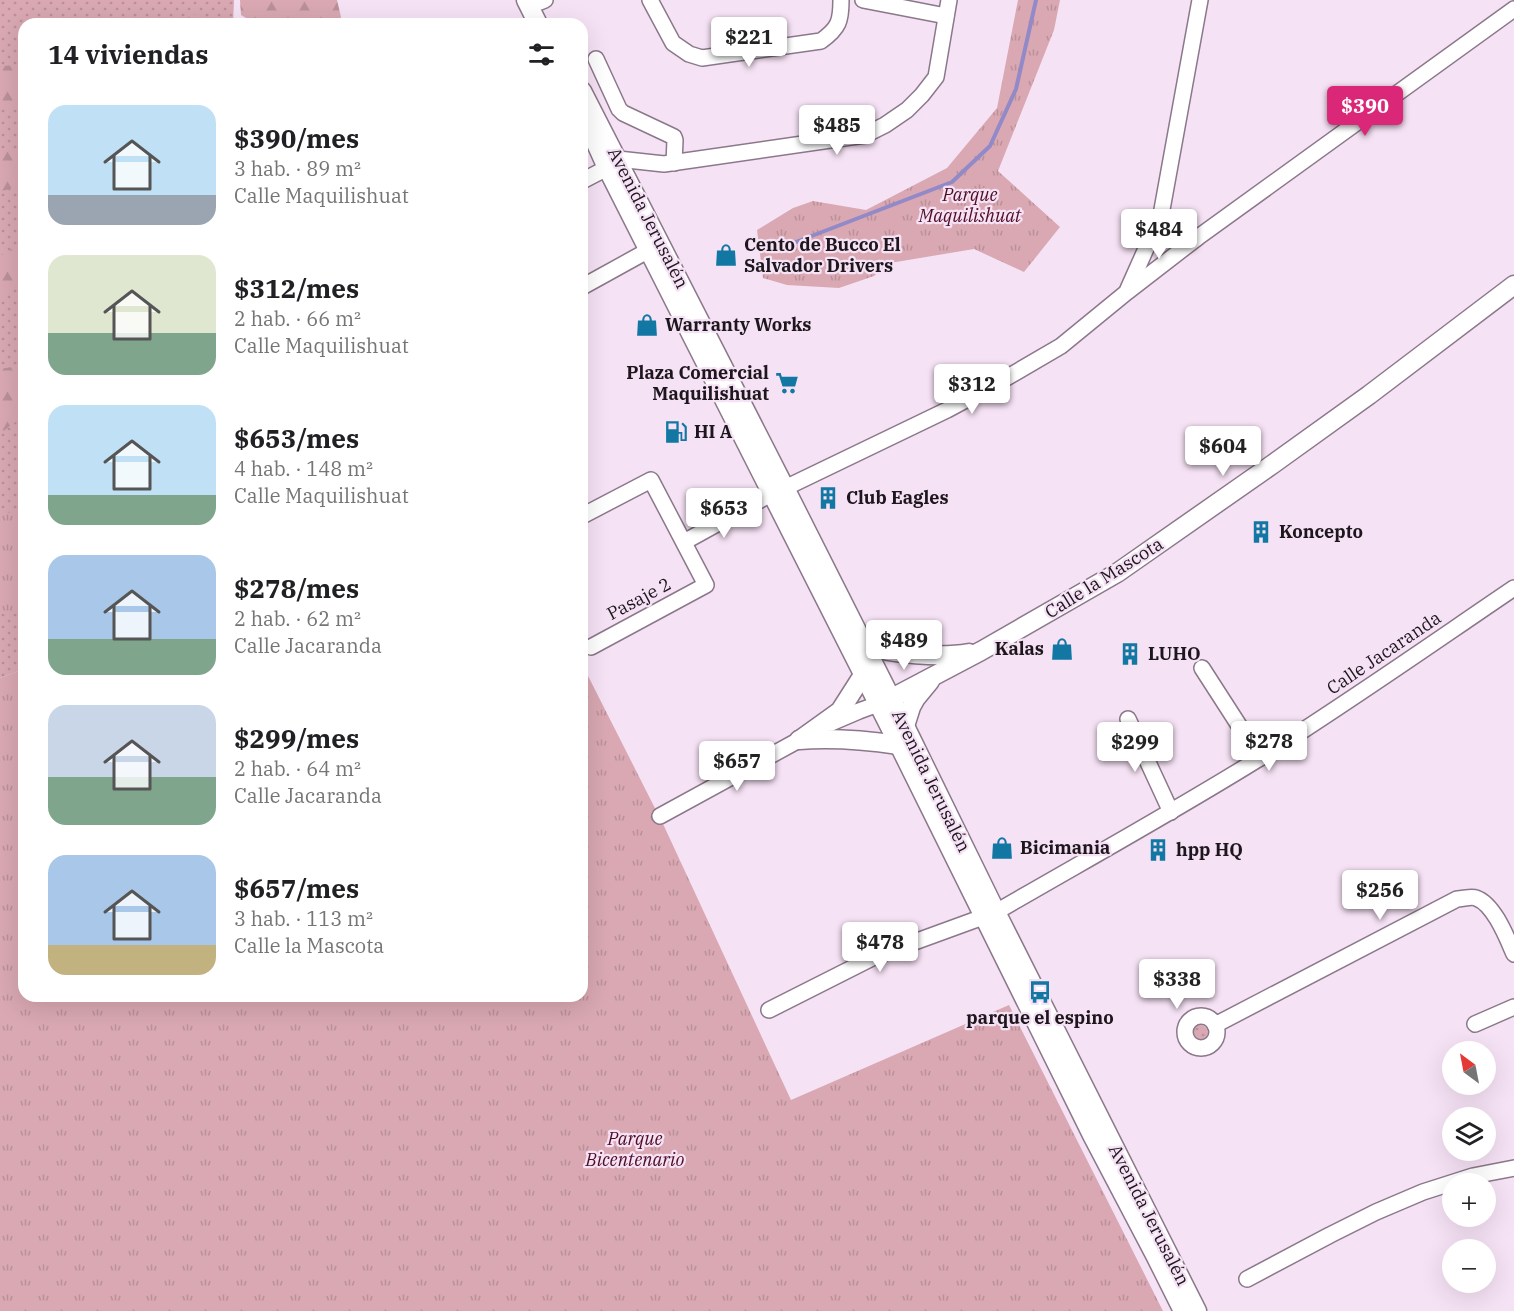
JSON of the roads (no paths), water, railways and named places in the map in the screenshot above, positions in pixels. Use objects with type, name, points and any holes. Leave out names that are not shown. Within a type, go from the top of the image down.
[{"type":"main road","points":[[537,1],[538,18]]},
{"type":"main road","points":[[537,1],[547,18]]},
{"type":"main road","name":"Avenida Jerusalén","points":[[588,105],[649,250],[778,491],[864,645],[899,745],[1197,1311]]},
{"type":"main road","name":"Avenida Jerusalén","points":[[588,124],[612,163],[778,491],[862,675],[905,726],[1092,1135],[1182,1311]]},
{"type":"main road","name":"Calle la Mascota","points":[[884,702],[981,651],[1117,573],[1369,395],[1514,285]]},
{"type":"main road","points":[[864,645],[892,651],[940,655],[959,655],[981,651]]},
{"type":"main road","points":[[799,740],[840,711],[862,675]]},
{"type":"main road","points":[[905,726],[916,698],[936,675]]},
{"type":"main road","points":[[799,740],[842,738],[899,745]]},
{"type":"street","points":[[650,0],[674,44],[689,54],[702,58],[821,41],[832,33],[841,17],[841,0]]},
{"type":"street","points":[[863,0],[946,16]]},
{"type":"street","points":[[588,177],[612,163],[674,163],[865,135],[907,110],[936,77],[949,0]]},
{"type":"street","points":[[1126,292],[1161,215],[1200,0]]},
{"type":"street","points":[[588,513],[651,480],[684,542],[778,491],[1001,381],[1061,346],[1126,292],[1197,238],[1514,9]]},
{"type":"street","points":[[596,59],[623,113],[674,137],[674,163]]},
{"type":"street","points":[[1161,215],[1167,232],[1175,237],[1197,238]]},
{"type":"street","points":[[588,284],[649,250]]},
{"type":"street","name":"Pasaje 2","points":[[591,647],[706,585],[684,542]]},
{"type":"street","name":"Calle Jacaranda","points":[[769,1010],[876,956],[989,914],[1172,812],[1326,715],[1514,588]]},
{"type":"street","points":[[1202,668],[1260,758]]},
{"type":"street","name":"Calle la Mascota","points":[[660,816],[838,720],[884,702]]},
{"type":"street","points":[[1128,720],[1172,812]]},
{"type":"street","points":[[1215,1025],[1457,899],[1475,897],[1487,905],[1505,933],[1514,954]]},
{"type":"street","points":[[1475,1024],[1514,1007]]},
{"type":"street","points":[[1247,1279],[1330,1234],[1423,1192],[1473,1176],[1514,1168]]},
{"type":"waterway","points":[[783,247],[952,182],[990,146],[1016,89],[1036,0]]},
{"type":"place","name":"Cento de Bucco El Salvador Drivers","points":[[726,255]]},
{"type":"place","name":"Warranty Works","points":[[647,325]]},
{"type":"place","name":"Plaza Comercial Maquilishuat","points":[[787,383]]},
{"type":"place","name":"HI A","points":[[676,432]]},
{"type":"place","name":"Club Eagles","points":[[828,498]]},
{"type":"place","name":"Koncepto","points":[[1261,532]]},
{"type":"place","name":"Kalas","points":[[1062,649]]},
{"type":"place","name":"LUHO","points":[[1130,654]]},
{"type":"place","name":"Bicimania","points":[[1002,848]]},
{"type":"place","name":"hpp HQ","points":[[1158,850]]},
{"type":"place","name":"parque el espino","points":[[1040,992]]},
{"type":"park label","name":"Parque Maquilishuat","points":[[970,205]]},
{"type":"park label","name":"Parque Bicentenario","points":[[635,1149]]}]
